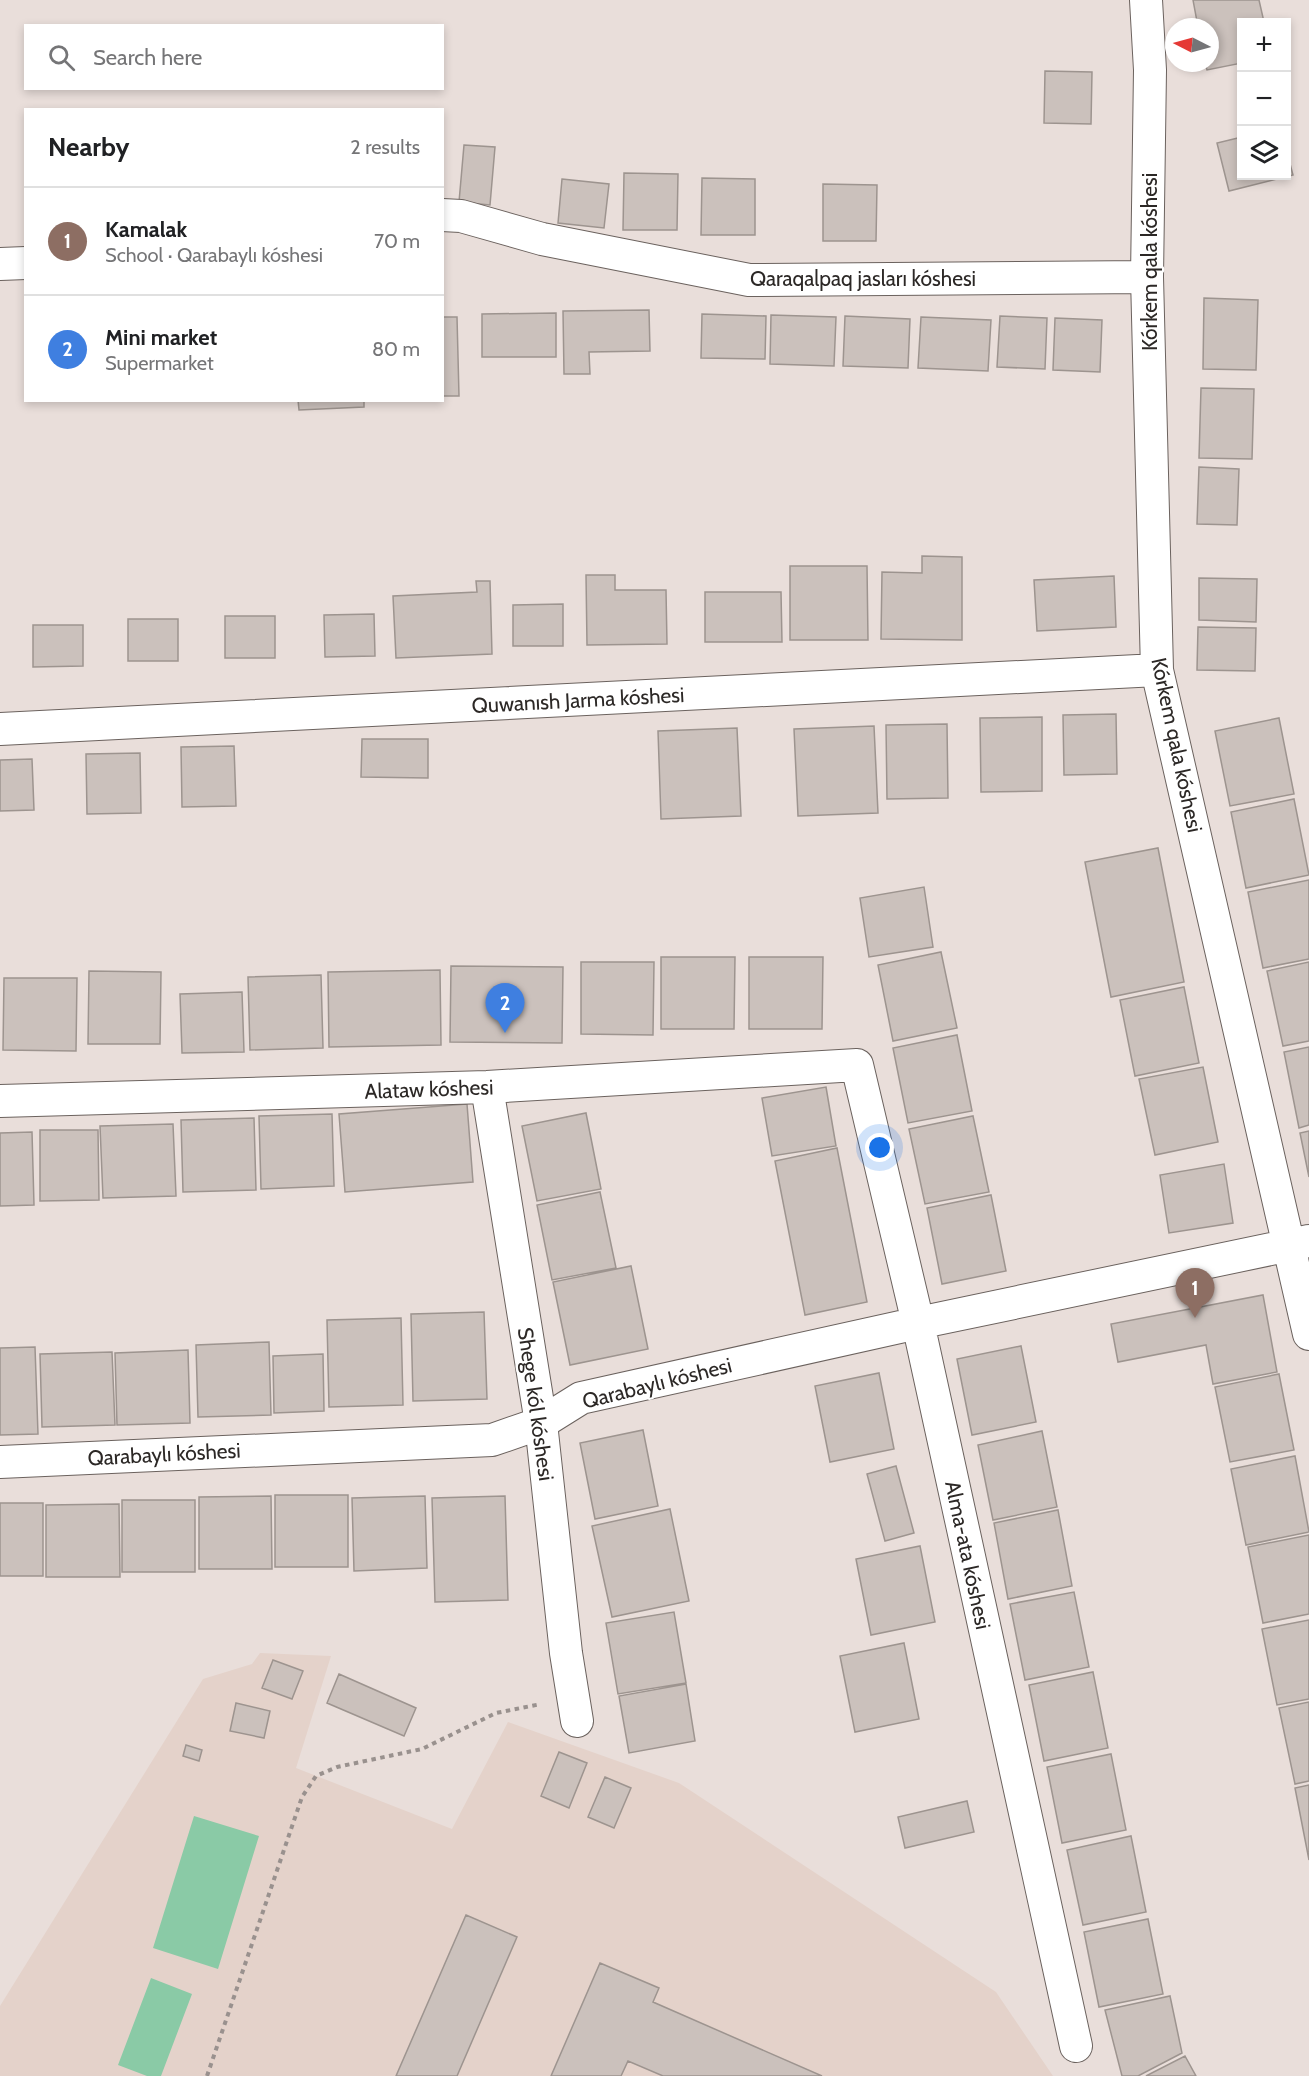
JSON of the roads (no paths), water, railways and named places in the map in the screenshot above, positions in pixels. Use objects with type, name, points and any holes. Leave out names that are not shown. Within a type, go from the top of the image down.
[{"type":"street","name":"Kórkem qala kóshesi","points":[[1146,0],[1150,70],[1148,277],[1157,670],[1299,1243],[1309,1334]]},
{"type":"street","name":"Qaraqalpaq jasları kóshesi","points":[[444,215],[461,216],[542,239],[749,280],[1148,277]]},
{"type":"street","points":[[0,264],[24,262]]},
{"type":"street","name":"Quwanısh Jarma kóshesi","points":[[0,729],[1157,670]]},
{"type":"street","name":"Alataw kóshesi","points":[[0,1101],[487,1088],[857,1065]]},
{"type":"street","name":"Alma-ata kóshesi","points":[[857,1065],[918,1323],[1076,2046]]},
{"type":"street","name":"Shege kól kóshesi","points":[[487,1088],[541,1423],[574,1707]]},
{"type":"street","name":"Qarabaylı kóshesi","points":[[0,1462],[492,1440],[541,1423],[581,1398],[918,1323],[1299,1243]]},
{"type":"place","name":"Mini market","points":[[505,1033]]},
{"type":"place","name":"Kamalak","points":[[1195,1318]]}]
